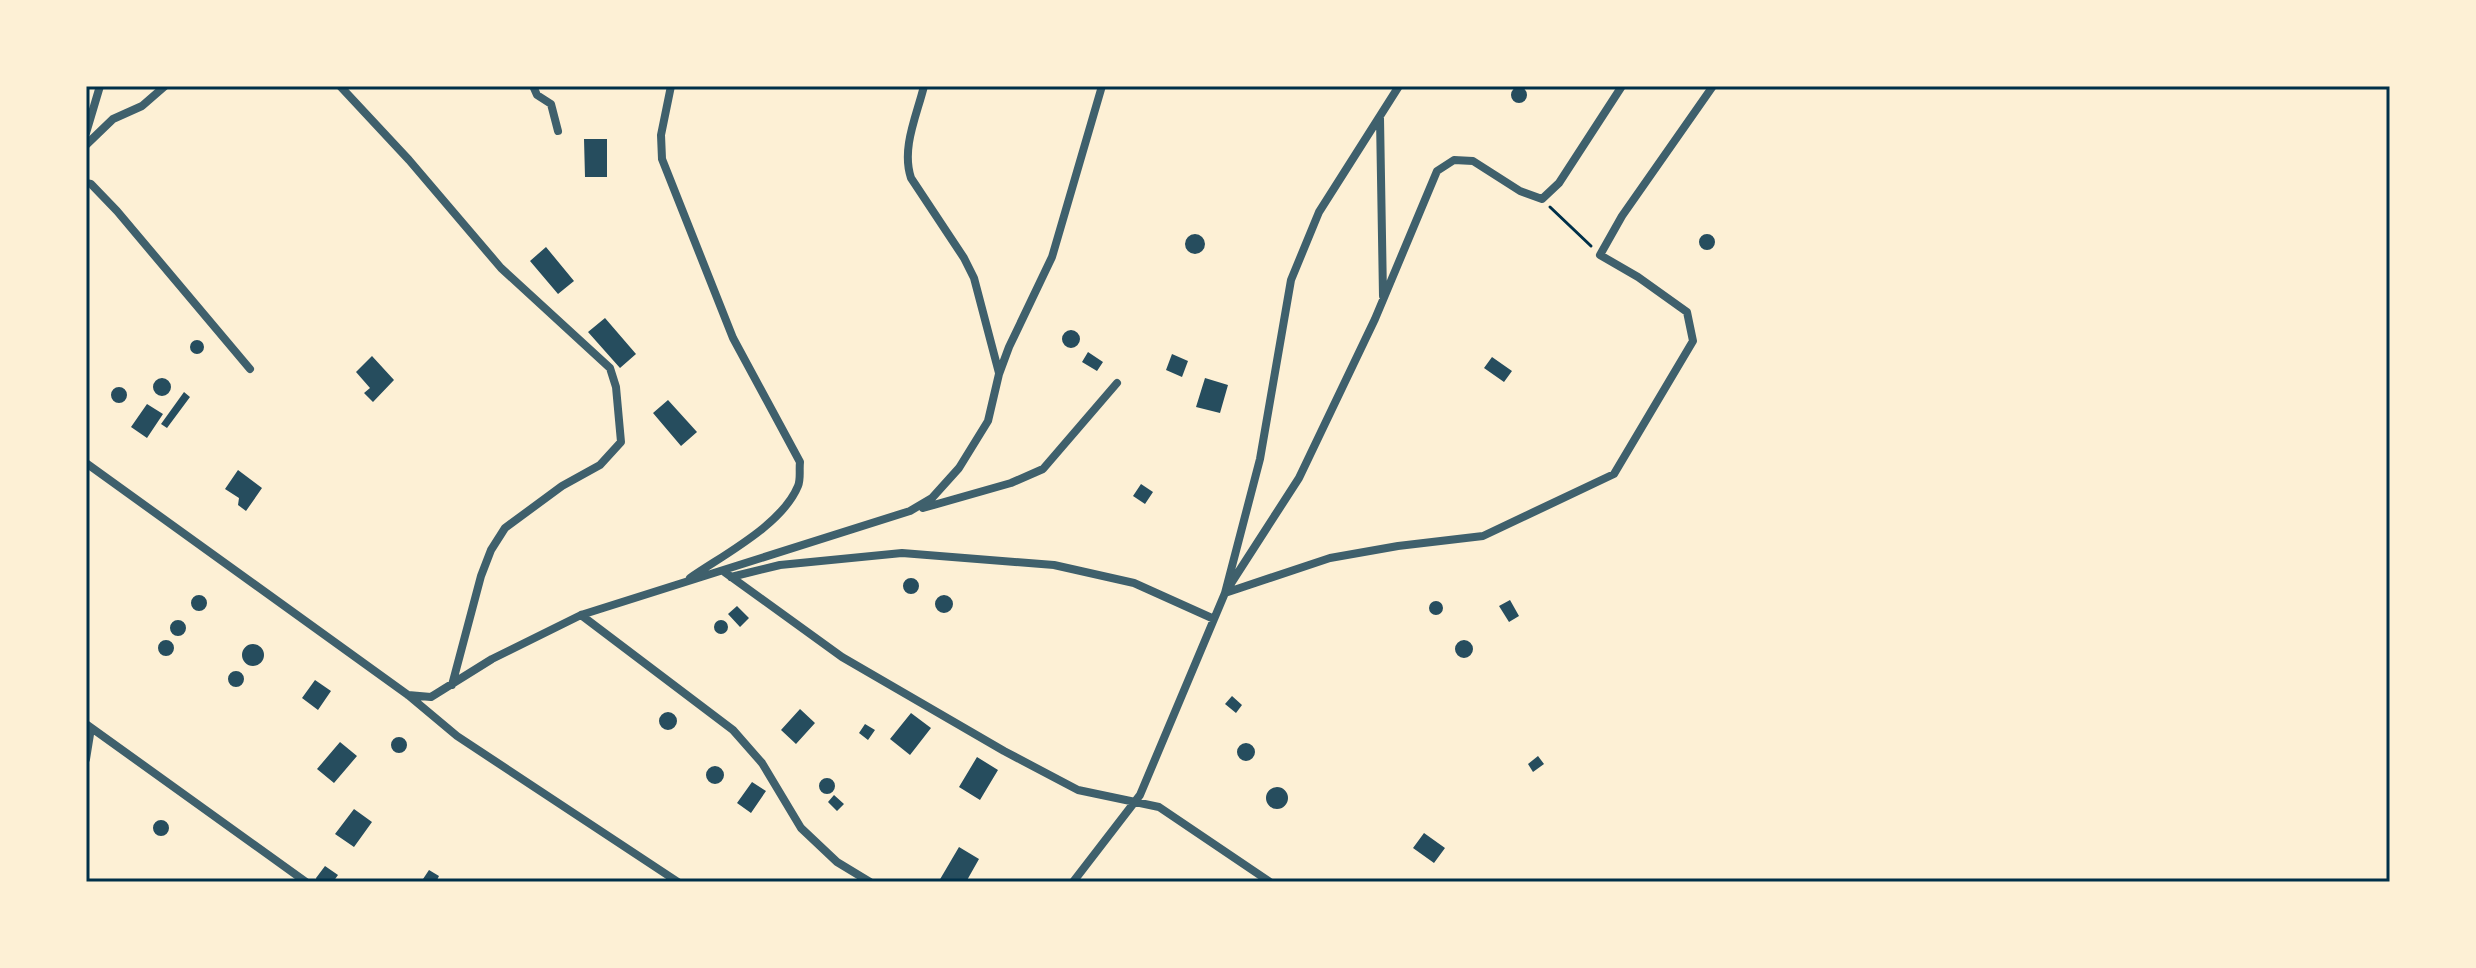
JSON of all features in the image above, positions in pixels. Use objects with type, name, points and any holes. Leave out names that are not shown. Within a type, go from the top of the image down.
[{"type":"street","points":[[86,133],[100,86]]},
{"type":"street","points":[[86,145],[113,119],[142,106],[165,86]]},
{"type":"street","points":[[340,86],[409,160],[501,268],[610,368],[616,387],[621,442],[600,465],[562,486],[505,528],[491,550],[452,685]]},
{"type":"street","points":[[533,86],[537,95],[551,104],[558,131]]},
{"type":"street","points":[[671,86],[661,135],[662,159],[733,338],[800,462],[799,484],[786,506],[772,520],[683,583]]},
{"type":"street","points":[[924,86],[909,143],[907,166],[911,178],[974,278],[999,374]]},
{"type":"street","points":[[910,511],[932,498],[959,468],[988,421],[1009,347],[1052,257],[1102,86]]},
{"type":"street","points":[[1073,882],[1135,802],[1225,593],[1260,459],[1291,280],[1319,212],[1399,86]]},
{"type":"street","points":[[1225,593],[1299,478],[1383,300],[1437,171],[1454,160],[1473,161],[1520,191],[1542,199],[1559,183],[1622,86]]},
{"type":"street","points":[[1225,593],[1330,558],[1483,536],[1614,474],[1693,341],[1687,312],[1638,277],[1600,255],[1622,216],[1713,86]]},
{"type":"street","points":[[1380,117],[1383,300]]},
{"type":"street","points":[[86,183],[91,184],[117,211],[250,369]]},
{"type":"street","points":[[727,574],[910,511],[1011,483],[1043,469],[1117,383]]},
{"type":"street","points":[[86,463],[408,695],[457,736],[678,882]]},
{"type":"street","points":[[408,695],[431,697],[492,659],[581,615],[683,583],[780,565],[902,553],[1054,565],[1134,583],[1214,619]]},
{"type":"street","points":[[727,574],[842,657],[1004,751],[1078,790],[1159,807],[1270,882]]},
{"type":"street","points":[[581,615],[733,730],[762,763],[801,828],[837,862],[870,882]]},
{"type":"street","points":[[86,759],[89,726]]},
{"type":"street","points":[[89,726],[306,882]]},
{"type":"path","points":[[1542,199],[1600,255]]},
{"type":"building","points":[[1519,87],[1525,89],[1525,101],[1519,103],[1513,101],[1511,95],[1513,89]]},
{"type":"building","points":[[584,139],[607,139],[607,177],[585,177]]},
{"type":"building","points":[[1195,234],[1202,237],[1205,244],[1202,251],[1195,254],[1188,251],[1185,244],[1188,237]]},
{"type":"building","points":[[1707,234],[1713,236],[1713,248],[1707,250],[1701,248],[1699,242],[1701,236]]},
{"type":"building","points":[[546,247],[574,281],[558,294],[530,261]]},
{"type":"building","points":[[605,318],[636,354],[620,368],[588,332]]},
{"type":"building","points":[[1071,330],[1080,339],[1071,348],[1062,339]]},
{"type":"building","points":[[197,340],[204,347],[197,354],[190,347]]},
{"type":"building","points":[[1088,352],[1103,362],[1097,371],[1082,362]]},
{"type":"building","points":[[1172,354],[1188,361],[1182,377],[1166,370]]},
{"type":"building","points":[[372,356],[394,380],[373,402],[364,393],[370,388],[356,372]]},
{"type":"building","points":[[1492,357],[1512,371],[1504,382],[1484,368]]},
{"type":"building","points":[[162,378],[171,387],[162,396],[153,387]]},
{"type":"building","points":[[1205,378],[1228,385],[1220,413],[1196,407]]},
{"type":"building","points":[[116,387],[122,387],[127,395],[125,401],[116,403],[111,398],[111,392]]},
{"type":"building","points":[[184,392],[190,397],[167,428],[161,424]]},
{"type":"building","points":[[668,400],[697,432],[681,446],[653,413]]},
{"type":"building","points":[[147,404],[163,414],[147,438],[131,427]]},
{"type":"building","points":[[238,470],[262,488],[246,511],[238,505],[239,498],[225,489]]},
{"type":"building","points":[[1141,484],[1153,492],[1145,504],[1133,496]]},
{"type":"building","points":[[908,578],[914,578],[919,586],[917,592],[908,594],[903,589],[903,583]]},
{"type":"building","points":[[199,595],[205,597],[205,609],[199,611],[193,609],[191,603],[193,597]]},
{"type":"building","points":[[944,595],[953,604],[944,613],[935,604]]},
{"type":"building","points":[[1510,600],[1519,616],[1509,622],[1499,606]]},
{"type":"building","points":[[1436,601],[1443,608],[1436,615],[1429,608]]},
{"type":"building","points":[[737,606],[749,618],[740,627],[728,614]]},
{"type":"building","points":[[178,620],[186,628],[178,636],[170,628]]},
{"type":"building","points":[[721,620],[728,627],[721,634],[714,627]]},
{"type":"building","points":[[166,640],[174,648],[166,656],[158,648]]},
{"type":"building","points":[[1464,640],[1473,649],[1464,658],[1455,649]]},
{"type":"building","points":[[253,644],[261,647],[264,655],[261,663],[253,666],[245,663],[242,655],[245,647]]},
{"type":"building","points":[[236,671],[244,679],[236,687],[228,679]]},
{"type":"building","points":[[315,680],[331,691],[318,710],[302,698]]},
{"type":"building","points":[[1232,696],[1242,705],[1236,713],[1225,704]]},
{"type":"building","points":[[800,709],[815,723],[796,744],[781,730]]},
{"type":"building","points":[[668,712],[677,721],[668,730],[659,721]]},
{"type":"building","points":[[911,713],[931,728],[910,755],[890,739]]},
{"type":"building","points":[[865,724],[875,730],[868,740],[859,733]]},
{"type":"building","points":[[399,737],[407,745],[399,753],[391,745]]},
{"type":"building","points":[[340,742],[357,756],[334,783],[317,769]]},
{"type":"building","points":[[1246,743],[1255,752],[1246,761],[1237,752]]},
{"type":"building","points":[[1538,756],[1544,764],[1533,772],[1528,764]]},
{"type":"building","points":[[977,757],[998,770],[980,800],[959,787]]},
{"type":"building","points":[[715,766],[724,775],[715,784],[706,775]]},
{"type":"building","points":[[824,778],[830,778],[835,786],[833,792],[824,794],[819,789],[819,783]]},
{"type":"building","points":[[752,782],[766,791],[751,813],[737,803]]},
{"type":"building","points":[[1277,787],[1285,790],[1288,798],[1285,806],[1277,809],[1269,806],[1266,798],[1269,790]]},
{"type":"building","points":[[834,795],[844,804],[837,811],[828,802]]},
{"type":"building","points":[[354,809],[372,822],[354,847],[335,834]]},
{"type":"building","points":[[161,820],[169,828],[161,836],[153,828]]},
{"type":"building","points":[[1424,833],[1445,848],[1434,863],[1413,848]]},
{"type":"building","points":[[959,847],[979,859],[966,882],[939,881]]},
{"type":"building","points":[[325,866],[338,875],[333,882],[317,882],[316,878]]},
{"type":"building","points":[[429,870],[439,876],[436,882],[421,882]]}]
